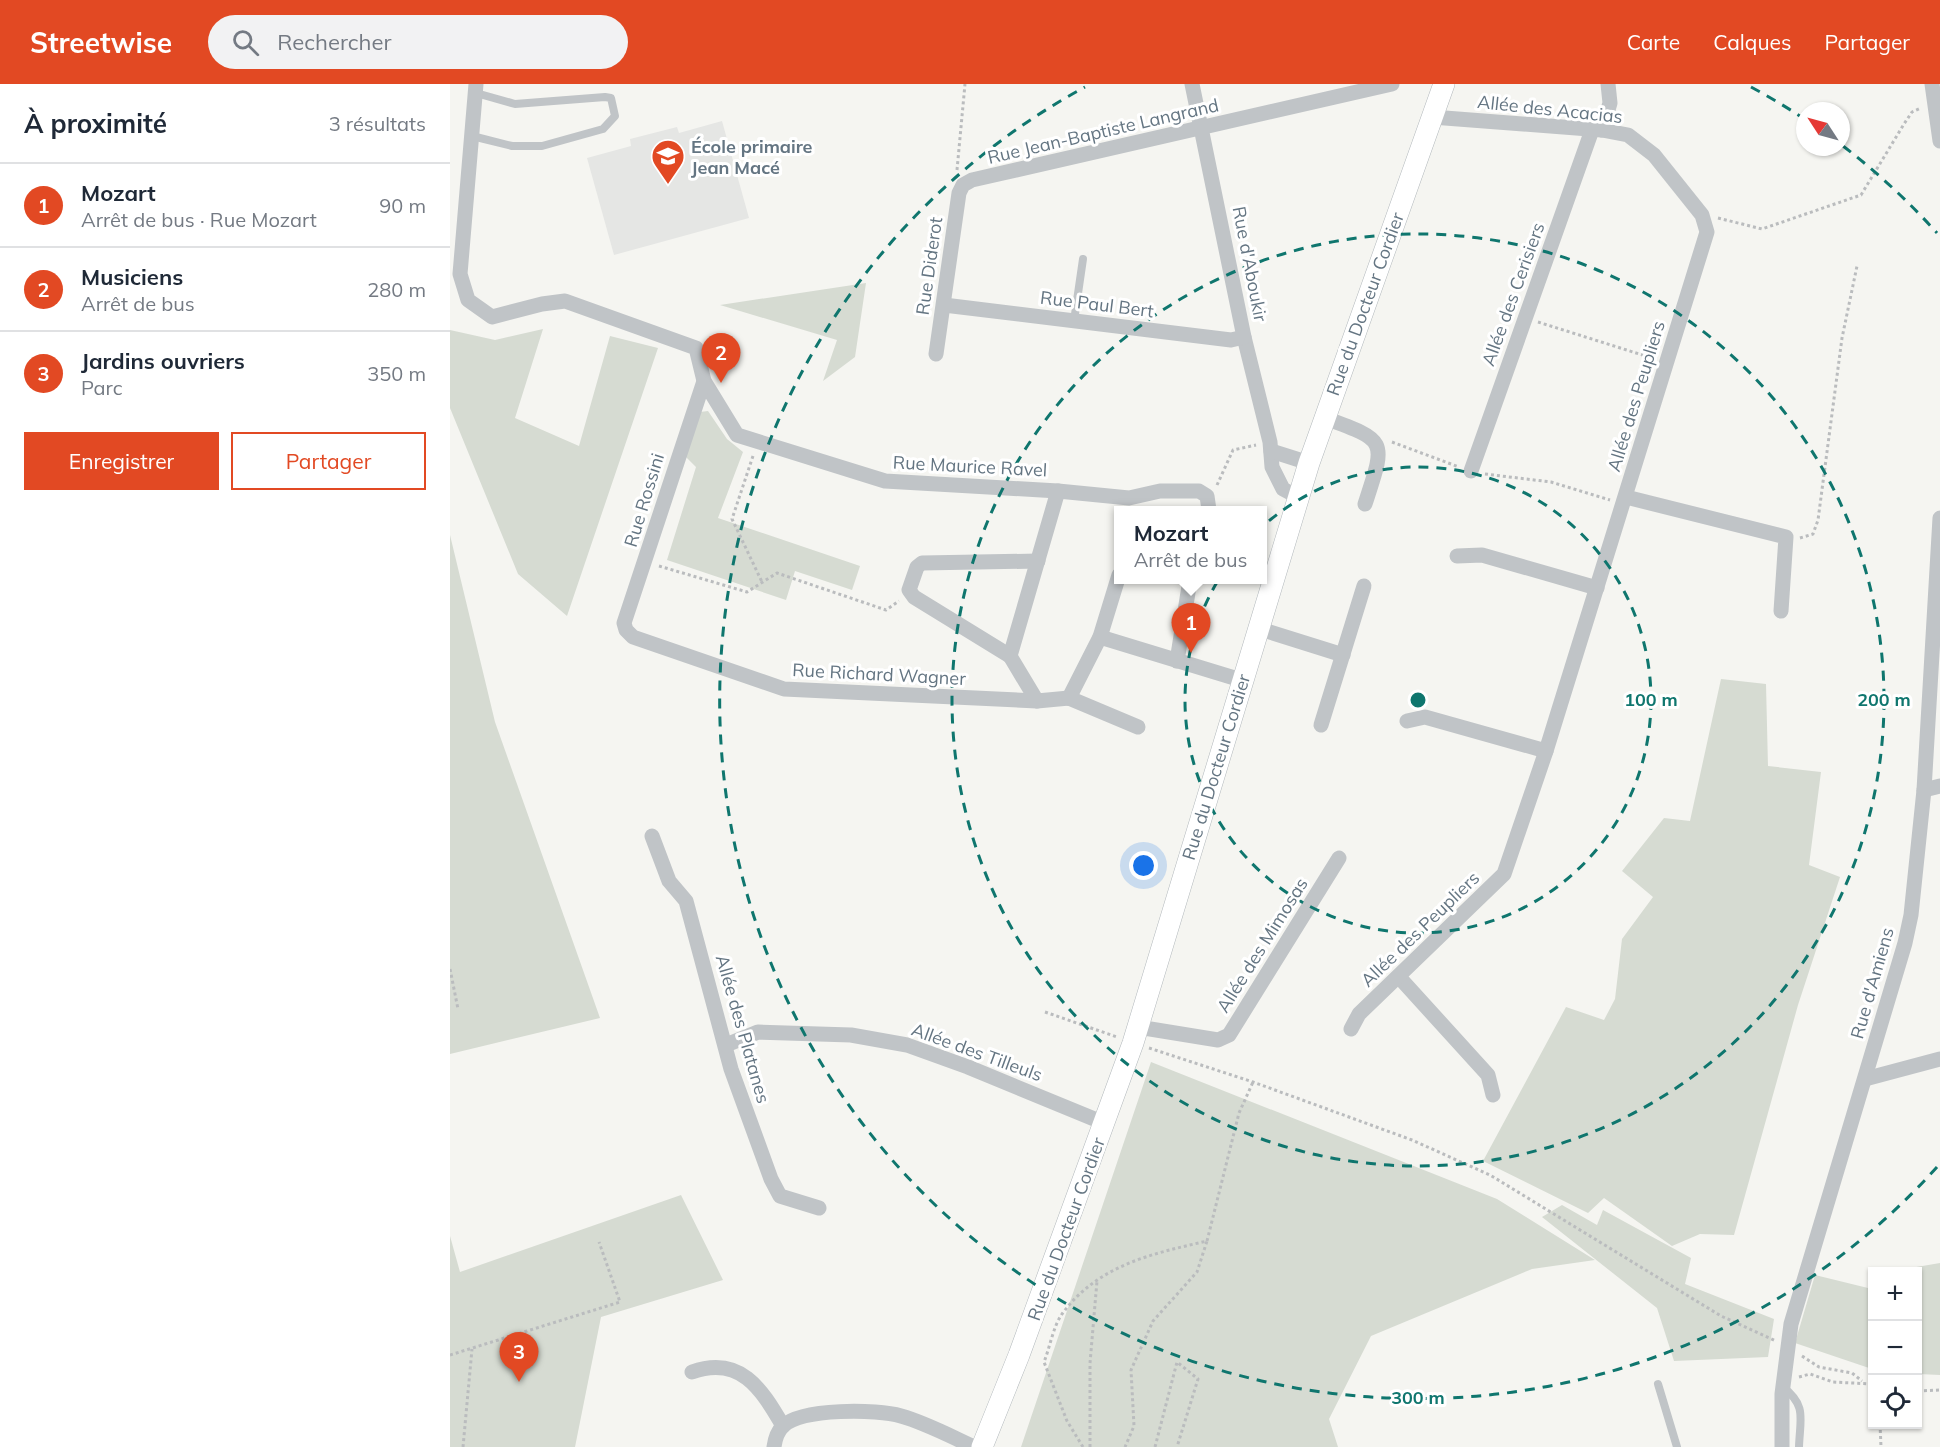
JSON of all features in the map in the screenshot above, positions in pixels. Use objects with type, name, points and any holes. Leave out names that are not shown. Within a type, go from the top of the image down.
[{"type":"street","name":"Rue d'Aboukir","points":[[1192,84],[1203,128],[1244,337],[1271,451],[1272,467],[1283,489],[1298,497]]},
{"type":"street","name":"Rue Jean-Baptiste Langrand","points":[[963,185],[972,180],[1392,84]]},
{"type":"street","name":"Allée des Cerisiers","points":[[1471,471],[1525,318],[1597,130],[1610,103],[1608,84]]},
{"type":"street","points":[[1932,84],[1940,141]]},
{"type":"street","name":"Rue du Docteur Cordier","points":[[982,1447],[1019,1355],[1136,1035],[1308,463],[1432,117],[1439,85]]},
{"type":"street","points":[[472,136],[476,88]]},
{"type":"street","name":"Allée des Acacias","points":[[1432,117],[1597,130],[1628,135],[1654,155],[1702,215]]},
{"type":"street","name":"Rue Maurice Ravel","points":[[472,136],[460,274],[468,300],[492,316],[542,304],[565,302],[696,348],[704,381],[737,435],[885,482],[1058,491],[1134,504],[1160,491],[1199,491],[1208,503]]},
{"type":"street","name":"Rue Diderot","points":[[936,354],[959,193],[963,185]]},
{"type":"street","name":"Allée des Peupliers","points":[[1351,1029],[1359,1014],[1504,874],[1546,751],[1707,232],[1702,215]]},
{"type":"street","name":"Rue Paul Bert","points":[[944,305],[1231,340],[1244,337]]},
{"type":"street","name":"Rue Rossini","points":[[626,630],[624,623],[704,381]]},
{"type":"street","points":[[1325,417],[1367,433],[1378,443],[1380,457],[1365,504]]},
{"type":"street","points":[[1271,451],[1308,463]]},
{"type":"street","points":[[1010,656],[1058,491]]},
{"type":"street","points":[[1625,501],[1786,537],[1781,611]]},
{"type":"street","name":"Rue d'Amiens","points":[[1782,1447],[1783,1383],[1791,1324],[1905,943],[1911,915],[1924,790],[1937,607],[1940,518]]},
{"type":"street","points":[[1457,556],[1482,555],[1597,588]]},
{"type":"street","points":[[1037,701],[1010,656],[910,593],[917,567],[922,563],[1038,561]]},
{"type":"street","points":[[1116,584],[1100,637],[1069,698],[1138,727]]},
{"type":"street","points":[[1177,661],[1189,584]]},
{"type":"street","points":[[1321,725],[1364,586]]},
{"type":"street","points":[[1257,628],[1342,656]]},
{"type":"street","name":"Rue Richard Wagner","points":[[626,630],[633,637],[784,689],[1037,701],[1069,698]]},
{"type":"street","points":[[1100,637],[1241,680]]},
{"type":"street","points":[[1407,721],[1425,717],[1546,751]]},
{"type":"street","points":[[1924,790],[1940,786]]},
{"type":"street","name":"Allée des Platanes","points":[[652,836],[669,881],[686,901],[726,1045],[771,1179],[780,1196],[819,1209]]},
{"type":"street","name":"Allée des Mimosas","points":[[1136,1035],[1218,1040],[1229,1035],[1339,858]]},
{"type":"street","points":[[1399,976],[1488,1075],[1493,1095]]},
{"type":"street","name":"Allée des Tilleuls","points":[[726,1045],[758,1032],[851,1035],[907,1045],[968,1067],[1104,1123]]},
{"type":"street","points":[[1865,1079],[1940,1059]]},
{"type":"street","points":[[692,1372],[716,1366],[737,1371],[770,1402],[783,1426]]},
{"type":"street","points":[[774,1447],[776,1436],[783,1426],[806,1416],[872,1410],[902,1416],[974,1447]]},
{"type":"lane","points":[[472,136],[512,146],[542,146],[603,129],[615,116],[611,98],[514,104],[476,88]]},
{"type":"lane","points":[[1074,321],[1083,259]]},
{"type":"lane","points":[[1783,1383],[1797,1398],[1800,1406],[1799,1447]]},
{"type":"lane","points":[[1658,1384],[1677,1447]]},
{"type":"path","points":[[963,185],[957,176],[965,84]]},
{"type":"path","points":[[1702,215],[1762,229],[1853,199],[1865,189],[1912,112],[1934,102]]},
{"type":"path","points":[[1786,537],[1803,538],[1813,534],[1818,520],[1842,338],[1857,266]]},
{"type":"path","points":[[1525,318],[1667,363]]},
{"type":"path","points":[[1378,443],[1386,440],[1471,471],[1511,479],[1551,482],[1625,501]]},
{"type":"path","points":[[758,441],[732,519],[762,582]]},
{"type":"path","points":[[1208,503],[1233,450],[1240,448]]},
{"type":"path","points":[[645,562],[747,592],[777,573],[886,610],[910,593]]},
{"type":"path","points":[[450,969],[458,1009]]},
{"type":"path","points":[[1045,1012],[1136,1035],[1253,1082],[1412,1140],[1490,1175],[1721,1316],[1804,1356],[1819,1367],[1852,1373],[1862,1381]]},
{"type":"path","points":[[1125,1447],[1134,1426],[1131,1370],[1153,1321],[1197,1272],[1239,1113],[1253,1082]]},
{"type":"path","points":[[1083,1447],[1067,1421],[1044,1362],[1061,1316],[1097,1280],[1145,1255],[1207,1241]]},
{"type":"path","points":[[450,1355],[620,1302],[599,1242]]},
{"type":"path","points":[[1090,1447],[1090,1363],[1097,1280]]},
{"type":"path","points":[[463,1447],[472,1349]]},
{"type":"path","points":[[1155,1447],[1177,1362],[1198,1379],[1177,1447]]},
{"type":"path","points":[[1783,1383],[1810,1374],[1833,1382],[1868,1383]]},
{"type":"path","points":[[1922,1390],[1940,1390]]},
{"type":"path","points":[[1880,1429],[1881,1447]]},
{"type":"shaded area","name":"École primaire Jean Macé","points":[[722,121],[749,218],[614,255],[587,158],[631,146],[630,139],[677,127],[679,133]]},
{"type":"shaded area","points":[[866,283],[855,357],[823,381],[837,340],[720,305]]},
{"type":"shaded area","points":[[543,329],[515,418],[579,446],[610,336],[658,348],[567,616],[518,574],[450,408],[450,330],[495,340]]},
{"type":"shaded area","points":[[708,411],[727,439],[743,452],[718,518],[860,566],[852,590],[795,571],[786,600],[667,560],[696,467],[684,455],[700,412]]},
{"type":"shaded area","points":[[450,535],[495,722],[600,1018],[450,1054]]},
{"type":"shaded area","points":[[1721,679],[1766,684],[1768,766],[1821,772],[1809,865],[1840,877],[1798,1005],[1734,1235],[1700,1234],[1672,1246],[1604,1198],[1588,1213],[1483,1161],[1566,1007],[1604,1020],[1615,999],[1622,939],[1653,897],[1622,871],[1664,818],[1690,821]]},
{"type":"shaded area","points":[[1151,1062],[1497,1199],[1595,1260],[1532,1269],[1371,1336],[1329,1419],[1338,1447],[1021,1447]]},
{"type":"shaded area","points":[[681,1195],[723,1280],[601,1317],[575,1447],[450,1447],[450,1236],[460,1272]]},
{"type":"shaded area","points":[[1562,1205],[1597,1225],[1603,1210],[1691,1258],[1685,1284],[1774,1319],[1768,1357],[1674,1361],[1657,1308],[1542,1217]]},
{"type":"shaded area","points":[[1940,1263],[1940,1375],[1922,1374],[1922,1267],[1916,1267]]},
{"type":"shaded area","points":[[1815,1275],[1868,1288],[1868,1368],[1795,1343]]},
{"type":"place","name":"École primaire Jean Macé","points":[[668,185]]},
{"type":"place","name":"Musiciens","points":[[721,383]]},
{"type":"place","name":"Mozart","points":[[1191,653]]},
{"type":"place","name":"Jardins ouvriers","points":[[519,1382]]}]
